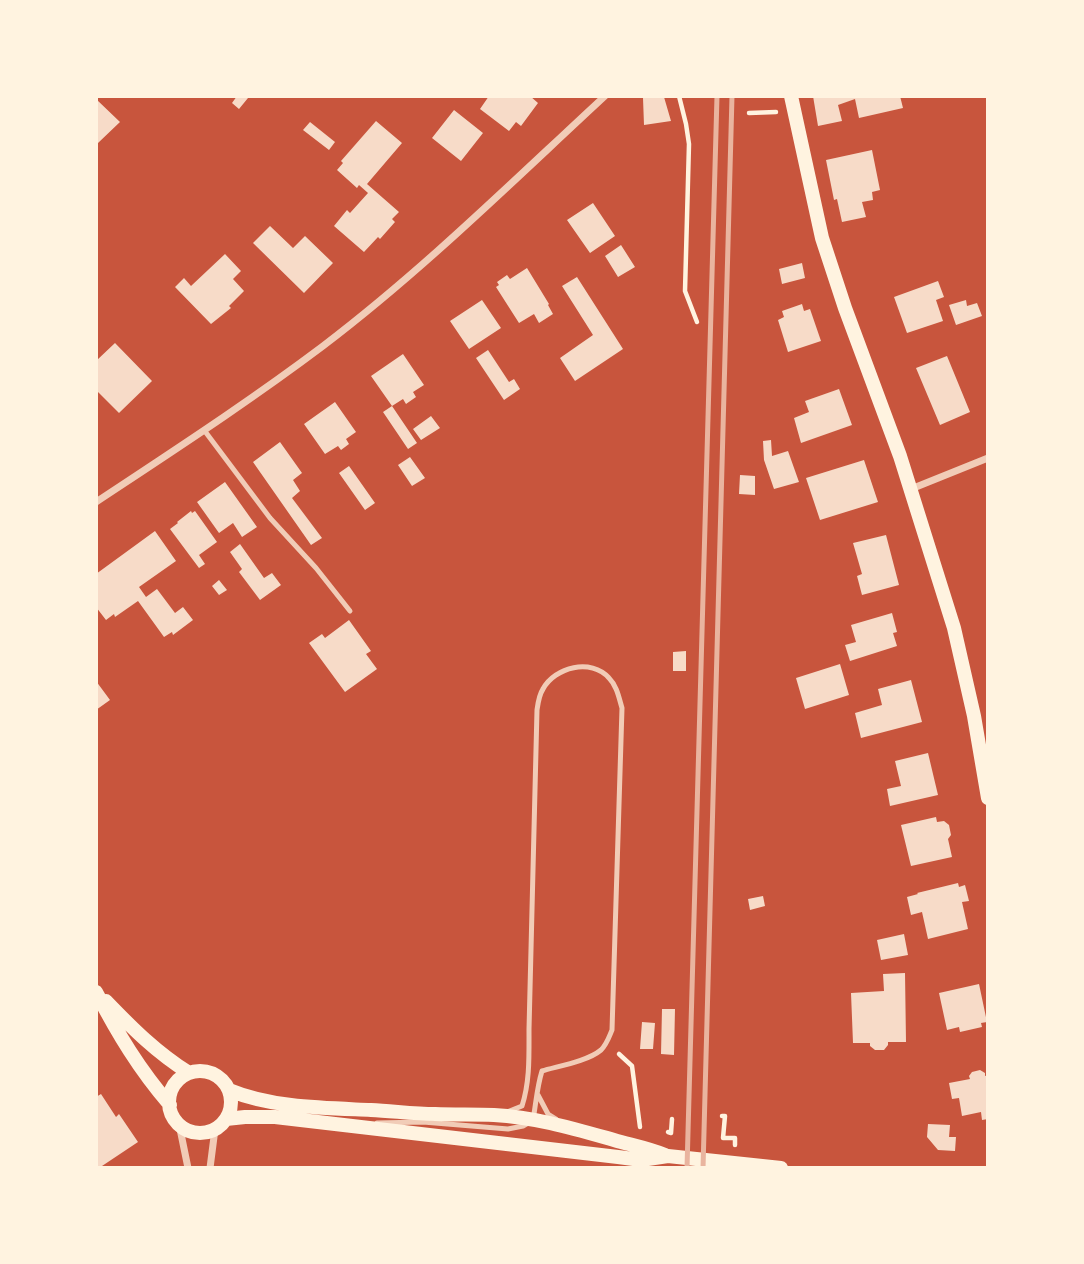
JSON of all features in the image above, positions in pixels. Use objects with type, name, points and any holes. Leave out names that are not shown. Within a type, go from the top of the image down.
[{"type":"main road","points":[[791,96],[822,238],[900,456],[954,628],[974,716],[988,798]]},
{"type":"main road","points":[[96,991],[144,1040],[189,1073]]},
{"type":"main road","points":[[96,991],[118,1035],[148,1080],[170,1105]]},
{"type":"main road","points":[[220,1124],[230,1110],[231,1100],[224,1082],[208,1072],[189,1073],[180,1078],[170,1095],[173,1116],[179,1124],[198,1133],[245,1117],[275,1116],[641,1160],[668,1156],[781,1168]]},
{"type":"main road","points":[[229,1090],[244,1097],[325,1108],[496,1115],[533,1120],[644,1147],[668,1156]]},
{"type":"street","points":[[96,502],[314,353],[388,294],[606,96]]},
{"type":"street","points":[[910,489],[988,458]]},
{"type":"street","points":[[179,1124],[188,1168]]},
{"type":"street","points":[[210,1168],[220,1124]]},
{"type":"lane","points":[[204,430],[270,517],[350,611]]},
{"type":"lane","points":[[496,1115],[522,1106],[530,1068],[537,710],[542,689],[556,674],[574,667],[592,668],[608,676],[616,688],[622,708],[612,1030],[607,1042],[594,1055],[542,1071],[530,1068]]},
{"type":"lane","points":[[349,1124],[423,1122],[508,1129],[523,1126],[533,1120],[542,1071]]},
{"type":"lane","points":[[538,1095],[548,1114],[571,1128]]},
{"type":"path","points":[[679,96],[689,144],[685,291],[697,322]]},
{"type":"path","points":[[749,113],[769,113]]},
{"type":"path","points":[[607,1042],[632,1066],[640,1129]]},
{"type":"path","points":[[722,1116],[725,1116],[723,1138],[735,1138]]},
{"type":"building","points":[[237,96],[248,98],[239,109],[232,103]]},
{"type":"building","points":[[489,96],[530,96],[538,103],[521,126],[516,122],[509,131],[480,109]]},
{"type":"building","points":[[813,96],[900,96],[903,108],[859,118],[855,99],[838,105],[842,121],[818,126]]},
{"type":"building","points":[[664,97],[671,121],[644,125],[643,98]]},
{"type":"building","points":[[96,99],[120,122],[98,143],[96,140]]},
{"type":"building","points":[[454,110],[483,133],[461,161],[432,138]]},
{"type":"building","points":[[376,121],[402,143],[367,184],[399,212],[392,219],[395,222],[364,252],[334,226],[347,210],[350,213],[368,193],[359,185],[357,188],[337,170],[343,163],[341,161]]},
{"type":"building","points":[[310,122],[335,142],[329,150],[303,130]]},
{"type":"building","points":[[872,150],[880,190],[872,192],[873,200],[862,202],[866,217],[842,222],[837,199],[834,200],[826,160]]},
{"type":"building","points":[[593,203],[615,236],[590,253],[567,220]]},
{"type":"building","points":[[270,226],[293,248],[305,236],[333,263],[304,293],[253,243]]},
{"type":"building","points":[[621,245],[635,267],[618,277],[605,256]]},
{"type":"building","points":[[225,254],[241,271],[233,279],[244,291],[229,306],[231,308],[211,324],[175,287],[184,278],[191,286]]},
{"type":"building","points":[[802,263],[805,278],[782,284],[779,269]]},
{"type":"building","points":[[527,268],[553,314],[539,323],[534,314],[519,323],[496,287],[499,285],[497,282],[507,275],[510,279]]},
{"type":"building","points":[[577,277],[623,349],[575,381],[560,358],[593,335],[562,286]]},
{"type":"building","points":[[938,281],[944,297],[936,300],[943,321],[907,333],[894,297]]},
{"type":"building","points":[[482,300],[501,328],[469,349],[450,321]]},
{"type":"building","points":[[966,300],[967,306],[977,303],[982,316],[956,325],[949,305]]},
{"type":"building","points":[[802,304],[804,311],[810,309],[821,341],[788,352],[778,320],[784,317],[782,311]]},
{"type":"building","points":[[115,343],[152,381],[119,413],[96,390],[96,361]]},
{"type":"building","points":[[488,350],[509,382],[514,379],[520,389],[504,400],[476,358]]},
{"type":"building","points":[[403,354],[424,385],[413,392],[416,397],[406,404],[403,399],[392,406],[371,376]]},
{"type":"building","points":[[947,356],[970,412],[940,425],[916,368]]},
{"type":"building","points":[[839,389],[852,425],[801,443],[794,418],[809,412],[805,401]]},
{"type":"building","points":[[335,402],[356,432],[346,439],[349,444],[341,450],[338,446],[325,454],[304,424]]},
{"type":"building","points":[[392,406],[417,443],[408,449],[383,412]]},
{"type":"building","points":[[431,416],[440,428],[421,440],[413,429]]},
{"type":"building","points":[[771,440],[772,456],[788,451],[799,482],[774,489],[764,460],[763,441]]},
{"type":"building","points":[[280,442],[302,473],[293,480],[300,491],[292,498],[322,538],[311,545],[253,462]]},
{"type":"building","points":[[410,457],[425,478],[412,486],[398,465]]},
{"type":"building","points":[[864,460],[878,502],[820,520],[806,478]]},
{"type":"building","points":[[349,466],[375,503],[365,510],[339,473]]},
{"type":"building","points":[[740,475],[755,476],[755,495],[739,494]]},
{"type":"building","points":[[225,482],[257,527],[242,537],[233,523],[219,533],[197,502]]},
{"type":"building","points":[[191,511],[195,511],[217,542],[199,555],[205,564],[199,568],[170,529]]},
{"type":"building","points":[[155,531],[176,561],[139,587],[146,597],[157,589],[175,613],[183,607],[193,620],[173,635],[172,632],[164,637],[138,601],[106,620],[96,607],[96,574]]},
{"type":"building","points":[[886,535],[899,585],[862,595],[857,576],[862,574],[853,543]]},
{"type":"building","points":[[240,544],[264,578],[272,573],[281,585],[260,600],[239,572],[242,569],[230,552]]},
{"type":"building","points":[[219,580],[227,590],[219,595],[212,586]]},
{"type":"building","points":[[892,613],[897,646],[850,661],[845,645],[856,642],[851,625]]},
{"type":"building","points":[[349,620],[371,651],[366,654],[377,669],[345,692],[309,643],[322,634],[325,638]]},
{"type":"building","points":[[686,651],[686,671],[673,671],[673,652]]},
{"type":"building","points":[[840,664],[849,695],[805,709],[796,678]]},
{"type":"building","points":[[911,680],[922,722],[861,738],[855,713],[882,705],[878,689]]},
{"type":"building","points":[[96,681],[110,700],[96,710]]},
{"type":"building","points":[[928,753],[938,795],[890,806],[887,789],[901,786],[895,761]]},
{"type":"building","points":[[936,817],[937,822],[944,821],[949,825],[951,835],[948,839],[952,857],[911,866],[901,825]]},
{"type":"building","points":[[958,883],[959,887],[965,885],[969,901],[962,902],[968,929],[928,939],[922,912],[911,915],[907,897]]},
{"type":"building","points":[[763,896],[765,906],[750,910],[748,899]]},
{"type":"building","points":[[904,934],[908,955],[881,960],[877,940]]},
{"type":"building","points":[[905,973],[906,1042],[888,1042],[884,1050],[875,1050],[870,1043],[853,1043],[851,993],[884,991],[883,974]]},
{"type":"building","points":[[979,984],[987,1022],[981,1023],[982,1027],[960,1032],[959,1027],[947,1030],[939,993]]},
{"type":"building","points":[[662,1009],[675,1009],[674,1055],[661,1054]]},
{"type":"building","points":[[642,1022],[655,1023],[653,1049],[640,1049]]},
{"type":"building","points":[[980,1070],[985,1076],[988,1075],[988,1119],[982,1120],[981,1112],[962,1116],[959,1098],[952,1099],[949,1083],[970,1079],[972,1072]]},
{"type":"building","points":[[101,1094],[116,1117],[119,1114],[138,1142],[96,1168],[96,1097]]},
{"type":"building","points":[[928,1124],[950,1125],[949,1137],[956,1137],[955,1151],[938,1150],[927,1137]]},
{"type":"railway","points":[[687,1168],[717,96]]},
{"type":"railway","points":[[703,1168],[732,96]]}]
